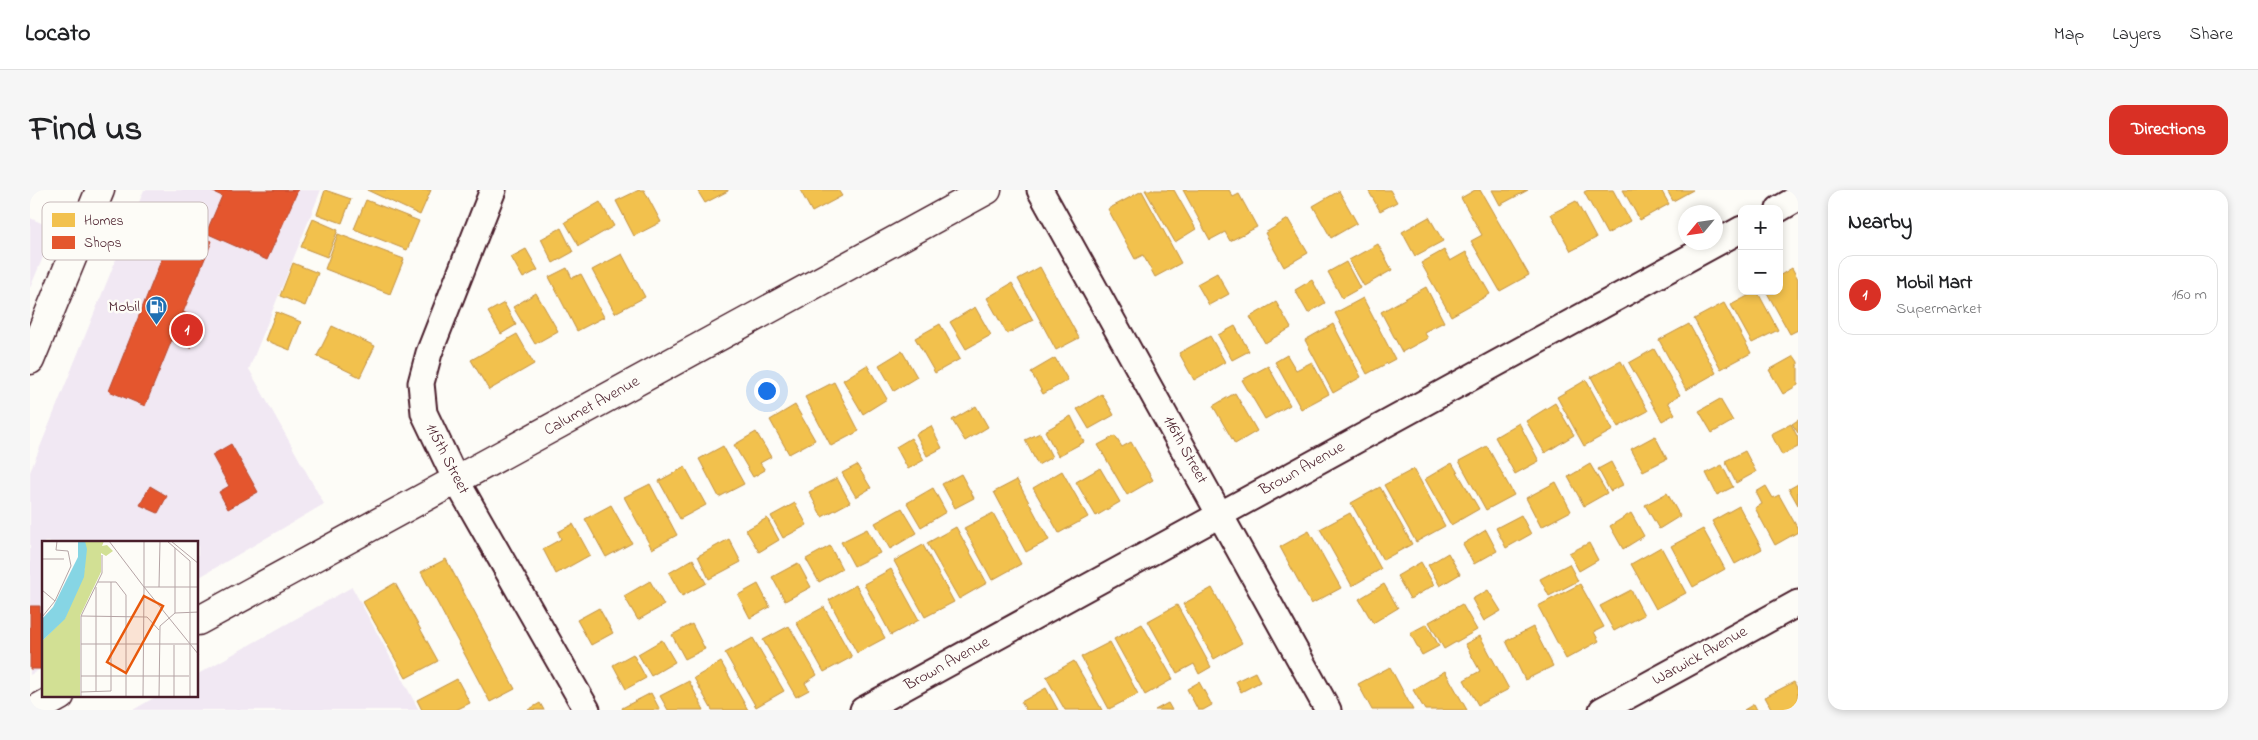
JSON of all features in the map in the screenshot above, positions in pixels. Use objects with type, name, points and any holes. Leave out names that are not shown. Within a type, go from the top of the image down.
[{"type":"main road","points":[[95,202],[100,190]]},
{"type":"main road","name":"Calumet Avenue","points":[[199,620],[987,190]]},
{"type":"main road","points":[[30,360],[71,260]]},
{"type":"main road","points":[[35,710],[56,698]]},
{"type":"street","name":"115th Street","points":[[493,190],[429,353],[421,382],[424,413],[456,480],[587,710]]},
{"type":"street","name":"116th Street","points":[[1040,190],[1328,710]]},
{"type":"street","points":[[1783,207],[1798,198]]},
{"type":"street","name":"Brown Avenue","points":[[863,710],[1738,231]]},
{"type":"street","name":"Warwick Avenue","points":[[1602,710],[1798,603]]},
{"type":"shaded area","points":[[144,190],[321,190],[249,369],[324,504],[199,577],[199,541],[42,541],[42,668],[30,675],[30,472],[116,260],[208,260],[208,202],[139,202]]},
{"type":"shaded area","points":[[30,218],[42,223],[42,260],[30,288]]},
{"type":"shaded area","points":[[352,587],[419,710],[133,710],[154,698],[199,698],[199,673]]},
{"type":"building: Homes","points":[[325,190],[351,199],[342,223],[317,214]]},
{"type":"building: Homes","points":[[367,190],[431,190],[420,215]]},
{"type":"building: Homes","points":[[639,190],[644,190],[661,222],[634,236],[616,201]]},
{"type":"building: Homes","points":[[697,190],[728,190],[728,191],[705,203]]},
{"type":"building: Homes","points":[[800,190],[838,190],[842,196],[812,212]]},
{"type":"building: Homes","points":[[1145,190],[1174,190],[1196,229],[1175,242]]},
{"type":"building: Homes","points":[[1183,190],[1229,190],[1233,197],[1239,194],[1257,227],[1230,241],[1225,232],[1210,240]]},
{"type":"building: Homes","points":[[1368,190],[1390,190],[1397,202],[1380,211]]},
{"type":"building: Homes","points":[[1475,190],[1480,190],[1529,275],[1500,291],[1471,241],[1482,235],[1461,198]]},
{"type":"building: Homes","points":[[1492,190],[1528,190],[1500,205]]},
{"type":"building: Homes","points":[[1588,190],[1613,190],[1630,221],[1607,234],[1584,192]]},
{"type":"building: Homes","points":[[1623,190],[1661,190],[1669,204],[1640,220]]},
{"type":"building: Homes","points":[[1667,190],[1693,190],[1673,201]]},
{"type":"building: Homes","points":[[1142,191],[1181,263],[1155,277],[1143,255],[1135,259],[1108,209]]},
{"type":"building: Homes","points":[[1339,191],[1357,223],[1331,238],[1313,206]]},
{"type":"building: Homes","points":[[366,200],[419,221],[407,250],[354,229]]},
{"type":"building: Homes","points":[[1576,201],[1596,238],[1571,251],[1551,214]]},
{"type":"building: Homes","points":[[600,202],[614,226],[579,246],[565,222]]},
{"type":"building: Homes","points":[[1429,217],[1443,241],[1415,256],[1402,232]]},
{"type":"building: Homes","points":[[313,219],[338,230],[327,257],[301,247]]},
{"type":"building: Homes","points":[[1288,219],[1308,253],[1284,267],[1265,233]]},
{"type":"building: Homes","points":[[561,228],[573,252],[553,263],[541,239]]},
{"type":"building: Homes","points":[[338,234],[404,259],[390,294],[325,269]]},
{"type":"building: Homes","points":[[1378,244],[1392,270],[1364,286],[1349,260]]},
{"type":"building: Homes","points":[[526,249],[538,270],[523,278],[511,257]]},
{"type":"building: Homes","points":[[1444,250],[1450,261],[1466,252],[1490,294],[1451,316],[1421,263]]},
{"type":"building: Homes","points":[[622,254],[645,297],[615,313],[592,270]]},
{"type":"building: Homes","points":[[1346,262],[1360,288],[1342,298],[1328,272]]},
{"type":"building: Homes","points":[[293,263],[318,273],[305,306],[280,296]]},
{"type":"building: Homes","points":[[1040,267],[1079,338],[1056,350],[1018,279]]},
{"type":"building: Homes","points":[[567,268],[572,278],[581,274],[604,317],[577,331],[549,277]]},
{"type":"building: Homes","points":[[1792,268],[1798,279],[1798,330],[1790,334],[1768,295],[1783,295],[1783,274]]},
{"type":"building: Homes","points":[[1217,273],[1229,294],[1209,305],[1197,284]]},
{"type":"building: Homes","points":[[1312,280],[1325,303],[1308,313],[1295,290]]},
{"type":"building: Homes","points":[[1012,283],[1033,320],[1007,334],[987,298]]},
{"type":"building: Homes","points":[[1426,287],[1444,322],[1424,332],[1428,338],[1402,352],[1381,312]]},
{"type":"building: Homes","points":[[536,293],[558,331],[535,344],[513,307]]},
{"type":"building: Homes","points":[[1750,295],[1759,295],[1778,330],[1752,343],[1731,305]]},
{"type":"building: Homes","points":[[1363,298],[1395,359],[1367,374],[1335,313]]},
{"type":"building: Homes","points":[[1276,302],[1291,328],[1265,343],[1250,317]]},
{"type":"building: Homes","points":[[504,303],[516,325],[501,334],[488,312]]},
{"type":"building: Homes","points":[[1724,303],[1751,353],[1721,369],[1694,319]]},
{"type":"building: Homes","points":[[975,307],[991,335],[966,349],[950,322]]},
{"type":"building: Homes","points":[[276,312],[301,322],[290,350],[265,340]]},
{"type":"building: Homes","points":[[940,324],[960,359],[935,373],[915,338]]},
{"type":"building: Homes","points":[[1333,324],[1361,377],[1333,393],[1305,340]]},
{"type":"building: Homes","points":[[1689,324],[1716,373],[1686,390],[1659,340]]},
{"type":"building: Homes","points":[[332,326],[375,346],[360,377],[317,356]]},
{"type":"building: Homes","points":[[1235,326],[1249,351],[1232,360],[1218,335]]},
{"type":"building: Homes","points":[[517,334],[534,364],[489,390],[471,360]]},
{"type":"building: Homes","points":[[1210,336],[1225,362],[1194,380],[1179,353]]},
{"type":"building: Homes","points":[[1654,349],[1680,395],[1668,402],[1675,414],[1662,421],[1629,363]]},
{"type":"building: Homes","points":[[902,351],[917,377],[894,391],[879,365]]},
{"type":"building: Homes","points":[[1287,355],[1296,370],[1312,362],[1329,394],[1301,409],[1275,362]]},
{"type":"building: Homes","points":[[1794,356],[1798,362],[1798,385],[1783,394],[1769,370]]},
{"type":"building: Homes","points":[[1055,358],[1068,380],[1043,394],[1031,372]]},
{"type":"building: Homes","points":[[1621,361],[1648,411],[1618,427],[1591,377]]},
{"type":"building: Homes","points":[[867,365],[887,399],[863,414],[843,380]]},
{"type":"building: Homes","points":[[1268,366],[1290,405],[1265,419],[1242,380]]},
{"type":"building: Homes","points":[[1586,380],[1613,430],[1584,446],[1557,397]]},
{"type":"building: Homes","points":[[834,382],[859,431],[831,446],[805,397]]},
{"type":"building: Homes","points":[[1235,393],[1257,431],[1235,444],[1213,406]]},
{"type":"building: Homes","points":[[1102,394],[1114,415],[1089,429],[1077,409]]},
{"type":"building: Homes","points":[[1720,399],[1733,421],[1712,433],[1699,411]]},
{"type":"building: Homes","points":[[1555,403],[1574,435],[1545,453],[1526,421]]},
{"type":"building: Homes","points":[[795,405],[815,440],[789,454],[770,420]]},
{"type":"building: Homes","points":[[976,406],[988,427],[965,441],[952,420]]},
{"type":"building: Homes","points":[[1071,416],[1084,442],[1058,456],[1045,431]]},
{"type":"building: Homes","points":[[1798,420],[1798,433],[1792,424]]},
{"type":"building: Homes","points":[[1519,423],[1539,461],[1515,474],[1495,437]]},
{"type":"building: Homes","points":[[1791,424],[1798,438],[1798,447],[1782,455],[1771,434]]},
{"type":"building: Homes","points":[[931,426],[942,448],[927,456],[916,434]]},
{"type":"building: Homes","points":[[756,432],[771,457],[760,463],[765,470],[753,477],[734,445]]},
{"type":"building: Homes","points":[[1040,433],[1052,457],[1038,465],[1025,440]]},
{"type":"building: Homes","points":[[1115,436],[1122,447],[1131,442],[1153,480],[1127,495],[1098,445]]},
{"type":"building: Homes","points":[[1655,436],[1667,459],[1643,471],[1631,449]]},
{"type":"building: Homes","points":[[911,438],[924,460],[908,469],[896,447]]},
{"type":"building: Homes","points":[[723,446],[744,484],[719,497],[699,459]]},
{"type":"building: Homes","points":[[1487,446],[1514,495],[1486,510],[1459,461]]},
{"type":"building: Homes","points":[[1745,451],[1756,472],[1736,483],[1725,461]]},
{"type":"building: Homes","points":[[1611,462],[1623,485],[1610,491],[1598,469]]},
{"type":"building: Homes","points":[[1452,463],[1479,509],[1451,525],[1425,479]]},
{"type":"building: Homes","points":[[1590,464],[1607,493],[1584,506],[1568,477]]},
{"type":"building: Homes","points":[[857,465],[871,488],[856,497],[842,473]]},
{"type":"building: Homes","points":[[1722,465],[1733,487],[1717,495],[1706,473]]},
{"type":"building: Homes","points":[[685,467],[706,505],[680,519],[659,481]]},
{"type":"building: Homes","points":[[1100,468],[1120,502],[1096,516],[1076,482]]},
{"type":"building: Homes","points":[[1414,469],[1445,526],[1416,542],[1384,485]]},
{"type":"building: Homes","points":[[1062,471],[1088,517],[1059,533],[1033,488]]},
{"type":"building: Homes","points":[[961,474],[974,498],[955,508],[942,484]]},
{"type":"building: Homes","points":[[837,478],[850,502],[822,517],[809,492]]},
{"type":"building: Homes","points":[[1017,480],[1049,540],[1026,552],[994,492]]},
{"type":"building: Homes","points":[[1556,482],[1571,511],[1541,527],[1526,498]]},
{"type":"building: Homes","points":[[650,484],[677,535],[652,549],[624,497]]},
{"type":"building: Homes","points":[[1798,484],[1798,505],[1789,489]]},
{"type":"building: Homes","points":[[1766,486],[1773,498],[1779,495],[1798,529],[1798,532],[1775,545],[1755,508],[1762,504],[1756,492]]},
{"type":"building: Homes","points":[[1380,487],[1412,544],[1383,560],[1351,503]]},
{"type":"building: Homes","points":[[933,488],[946,512],[921,527],[907,503]]},
{"type":"building: Homes","points":[[1667,493],[1680,516],[1659,529],[1645,505]]},
{"type":"building: Homes","points":[[795,503],[807,525],[783,538],[771,516]]},
{"type":"building: Homes","points":[[611,505],[632,543],[606,557],[585,519]]},
{"type":"building: Homes","points":[[1739,506],[1762,549],[1735,564],[1712,521]]},
{"type":"building: Homes","points":[[902,508],[917,533],[890,549],[875,523]]},
{"type":"building: Homes","points":[[993,513],[1021,564],[992,580],[964,528]]},
{"type":"building: Homes","points":[[1350,513],[1381,569],[1352,586],[1320,529]]},
{"type":"building: Homes","points":[[1631,513],[1644,536],[1623,549],[1610,526]]},
{"type":"building: Homes","points":[[1521,515],[1531,534],[1506,548],[1496,528]]},
{"type":"building: Homes","points":[[767,518],[779,540],[759,552],[746,530]]},
{"type":"building: Homes","points":[[573,524],[590,555],[556,574],[543,549],[561,539],[558,532]]},
{"type":"building: Homes","points":[[956,527],[987,583],[959,599],[927,543]]},
{"type":"building: Homes","points":[[867,529],[880,553],[854,566],[841,542]]},
{"type":"building: Homes","points":[[1703,529],[1725,569],[1693,587],[1671,546]]},
{"type":"building: Homes","points":[[1486,530],[1497,551],[1474,564],[1463,544]]},
{"type":"building: Homes","points":[[1309,531],[1341,588],[1311,604],[1280,547]]},
{"type":"building: Homes","points":[[729,539],[741,562],[709,579],[698,556]]},
{"type":"building: Homes","points":[[1589,543],[1598,560],[1579,571],[1569,553]]},
{"type":"building: Homes","points":[[923,545],[954,602],[925,617],[894,561]]},
{"type":"building: Homes","points":[[830,546],[842,569],[819,582],[806,559]]},
{"type":"building: Homes","points":[[1661,547],[1686,593],[1656,609],[1631,564]]},
{"type":"building: Homes","points":[[1448,553],[1460,574],[1440,586],[1428,565]]},
{"type":"building: Homes","points":[[446,559],[515,689],[490,702],[421,572]]},
{"type":"building: Homes","points":[[693,559],[706,583],[682,596],[669,573]]},
{"type":"building: Homes","points":[[1421,562],[1434,585],[1410,599],[1397,576]]},
{"type":"building: Homes","points":[[798,563],[811,587],[785,601],[772,577]]},
{"type":"building: Homes","points":[[1569,564],[1578,581],[1549,596],[1540,579]]},
{"type":"building: Homes","points":[[891,569],[919,620],[891,635],[864,584]]},
{"type":"building: Homes","points":[[650,581],[664,605],[638,620],[624,596]]},
{"type":"building: Homes","points":[[395,583],[438,661],[406,678],[363,602]]},
{"type":"building: Homes","points":[[758,584],[770,607],[750,618],[738,595]]},
{"type":"building: Homes","points":[[1384,584],[1398,608],[1373,623],[1359,599]]},
{"type":"building: Homes","points":[[1580,584],[1604,627],[1594,632],[1599,641],[1566,659],[1538,606]]},
{"type":"building: Homes","points":[[856,585],[885,638],[857,653],[829,600]]},
{"type":"building: Homes","points":[[1212,588],[1242,643],[1214,659],[1183,604]]},
{"type":"building: Homes","points":[[1488,590],[1501,611],[1484,621],[1472,599]]},
{"type":"building: Homes","points":[[1631,590],[1644,615],[1614,631],[1600,606]]},
{"type":"building: Homes","points":[[1462,604],[1477,630],[1444,649],[1429,622]]},
{"type":"building: Homes","points":[[1177,605],[1211,667],[1199,674],[1194,664],[1177,673],[1148,621]]},
{"type":"building: Homes","points":[[824,607],[852,657],[824,672],[796,622]]},
{"type":"building: Homes","points":[[599,608],[613,633],[591,645],[577,620]]},
{"type":"building: Homes","points":[[692,624],[705,649],[685,659],[672,635]]},
{"type":"building: Homes","points":[[1142,624],[1173,679],[1145,695],[1114,639]]},
{"type":"building: Homes","points":[[1427,624],[1439,646],[1422,655],[1410,633]]},
{"type":"building: Homes","points":[[789,626],[817,675],[805,683],[809,690],[796,697],[763,640]]},
{"type":"building: Homes","points":[[1533,627],[1553,666],[1525,680],[1506,641]]},
{"type":"building: Homes","points":[[1480,636],[1509,689],[1478,705],[1464,680],[1480,671],[1465,644]]},
{"type":"building: Homes","points":[[753,638],[784,691],[756,707],[725,653]]},
{"type":"building: Homes","points":[[662,640],[675,662],[651,676],[638,654]]},
{"type":"building: Homes","points":[[1110,642],[1138,694],[1109,709],[1081,657]]},
{"type":"building: Homes","points":[[633,654],[646,678],[626,689],[613,665]]},
{"type":"building: Homes","points":[[1074,661],[1102,710],[1065,710],[1046,677]]},
{"type":"building: Homes","points":[[721,662],[748,710],[712,710],[694,678]]},
{"type":"building: Homes","points":[[1390,667],[1413,710],[1372,710],[1358,684]]},
{"type":"building: Homes","points":[[1445,671],[1467,710],[1425,710],[1413,690]]},
{"type":"building: Homes","points":[[1255,672],[1260,682],[1241,692],[1236,681]]},
{"type":"building: Homes","points":[[457,679],[470,703],[456,710],[422,710],[417,700]]},
{"type":"building: Homes","points":[[689,681],[704,710],[668,710],[660,696]]},
{"type":"building: Homes","points":[[1199,682],[1212,705],[1203,710],[1198,710],[1187,689]]},
{"type":"building: Homes","points":[[1794,682],[1798,690],[1798,710],[1772,710],[1765,697]]},
{"type":"building: Homes","points":[[1046,688],[1058,710],[1026,710],[1021,702]]},
{"type":"building: Homes","points":[[651,693],[660,710],[623,710],[622,708]]},
{"type":"building: Homes","points":[[540,703],[544,710],[528,710]]},
{"type":"building: Homes","points":[[1168,703],[1172,710],[1155,710]]},
{"type":"building: Homes","points":[[1754,704],[1757,710],[1744,710]]},
{"type":"building: Shops","points":[[209,190],[298,190],[267,260],[208,234],[208,228],[222,196]]},
{"type":"building: Shops","name":"Mobil","points":[[208,240],[212,241],[208,251]]},
{"type":"building: Shops","name":"Mobil","points":[[161,260],[204,260],[145,406],[109,391]]},
{"type":"building: Shops","points":[[183,312],[203,321],[191,348],[171,340]]},
{"type":"building: Shops","points":[[231,444],[258,492],[228,509],[219,492],[229,486],[212,455]]},
{"type":"building: Shops","points":[[150,486],[167,496],[158,513],[140,505]]},
{"type":"building: Shops","points":[[30,606],[40,606],[41,669],[30,669]]},
{"type":"place","name":"Mobil","points":[[156,326]]},
{"type":"place","name":"Mobil Mart","points":[[187,330]]}]
